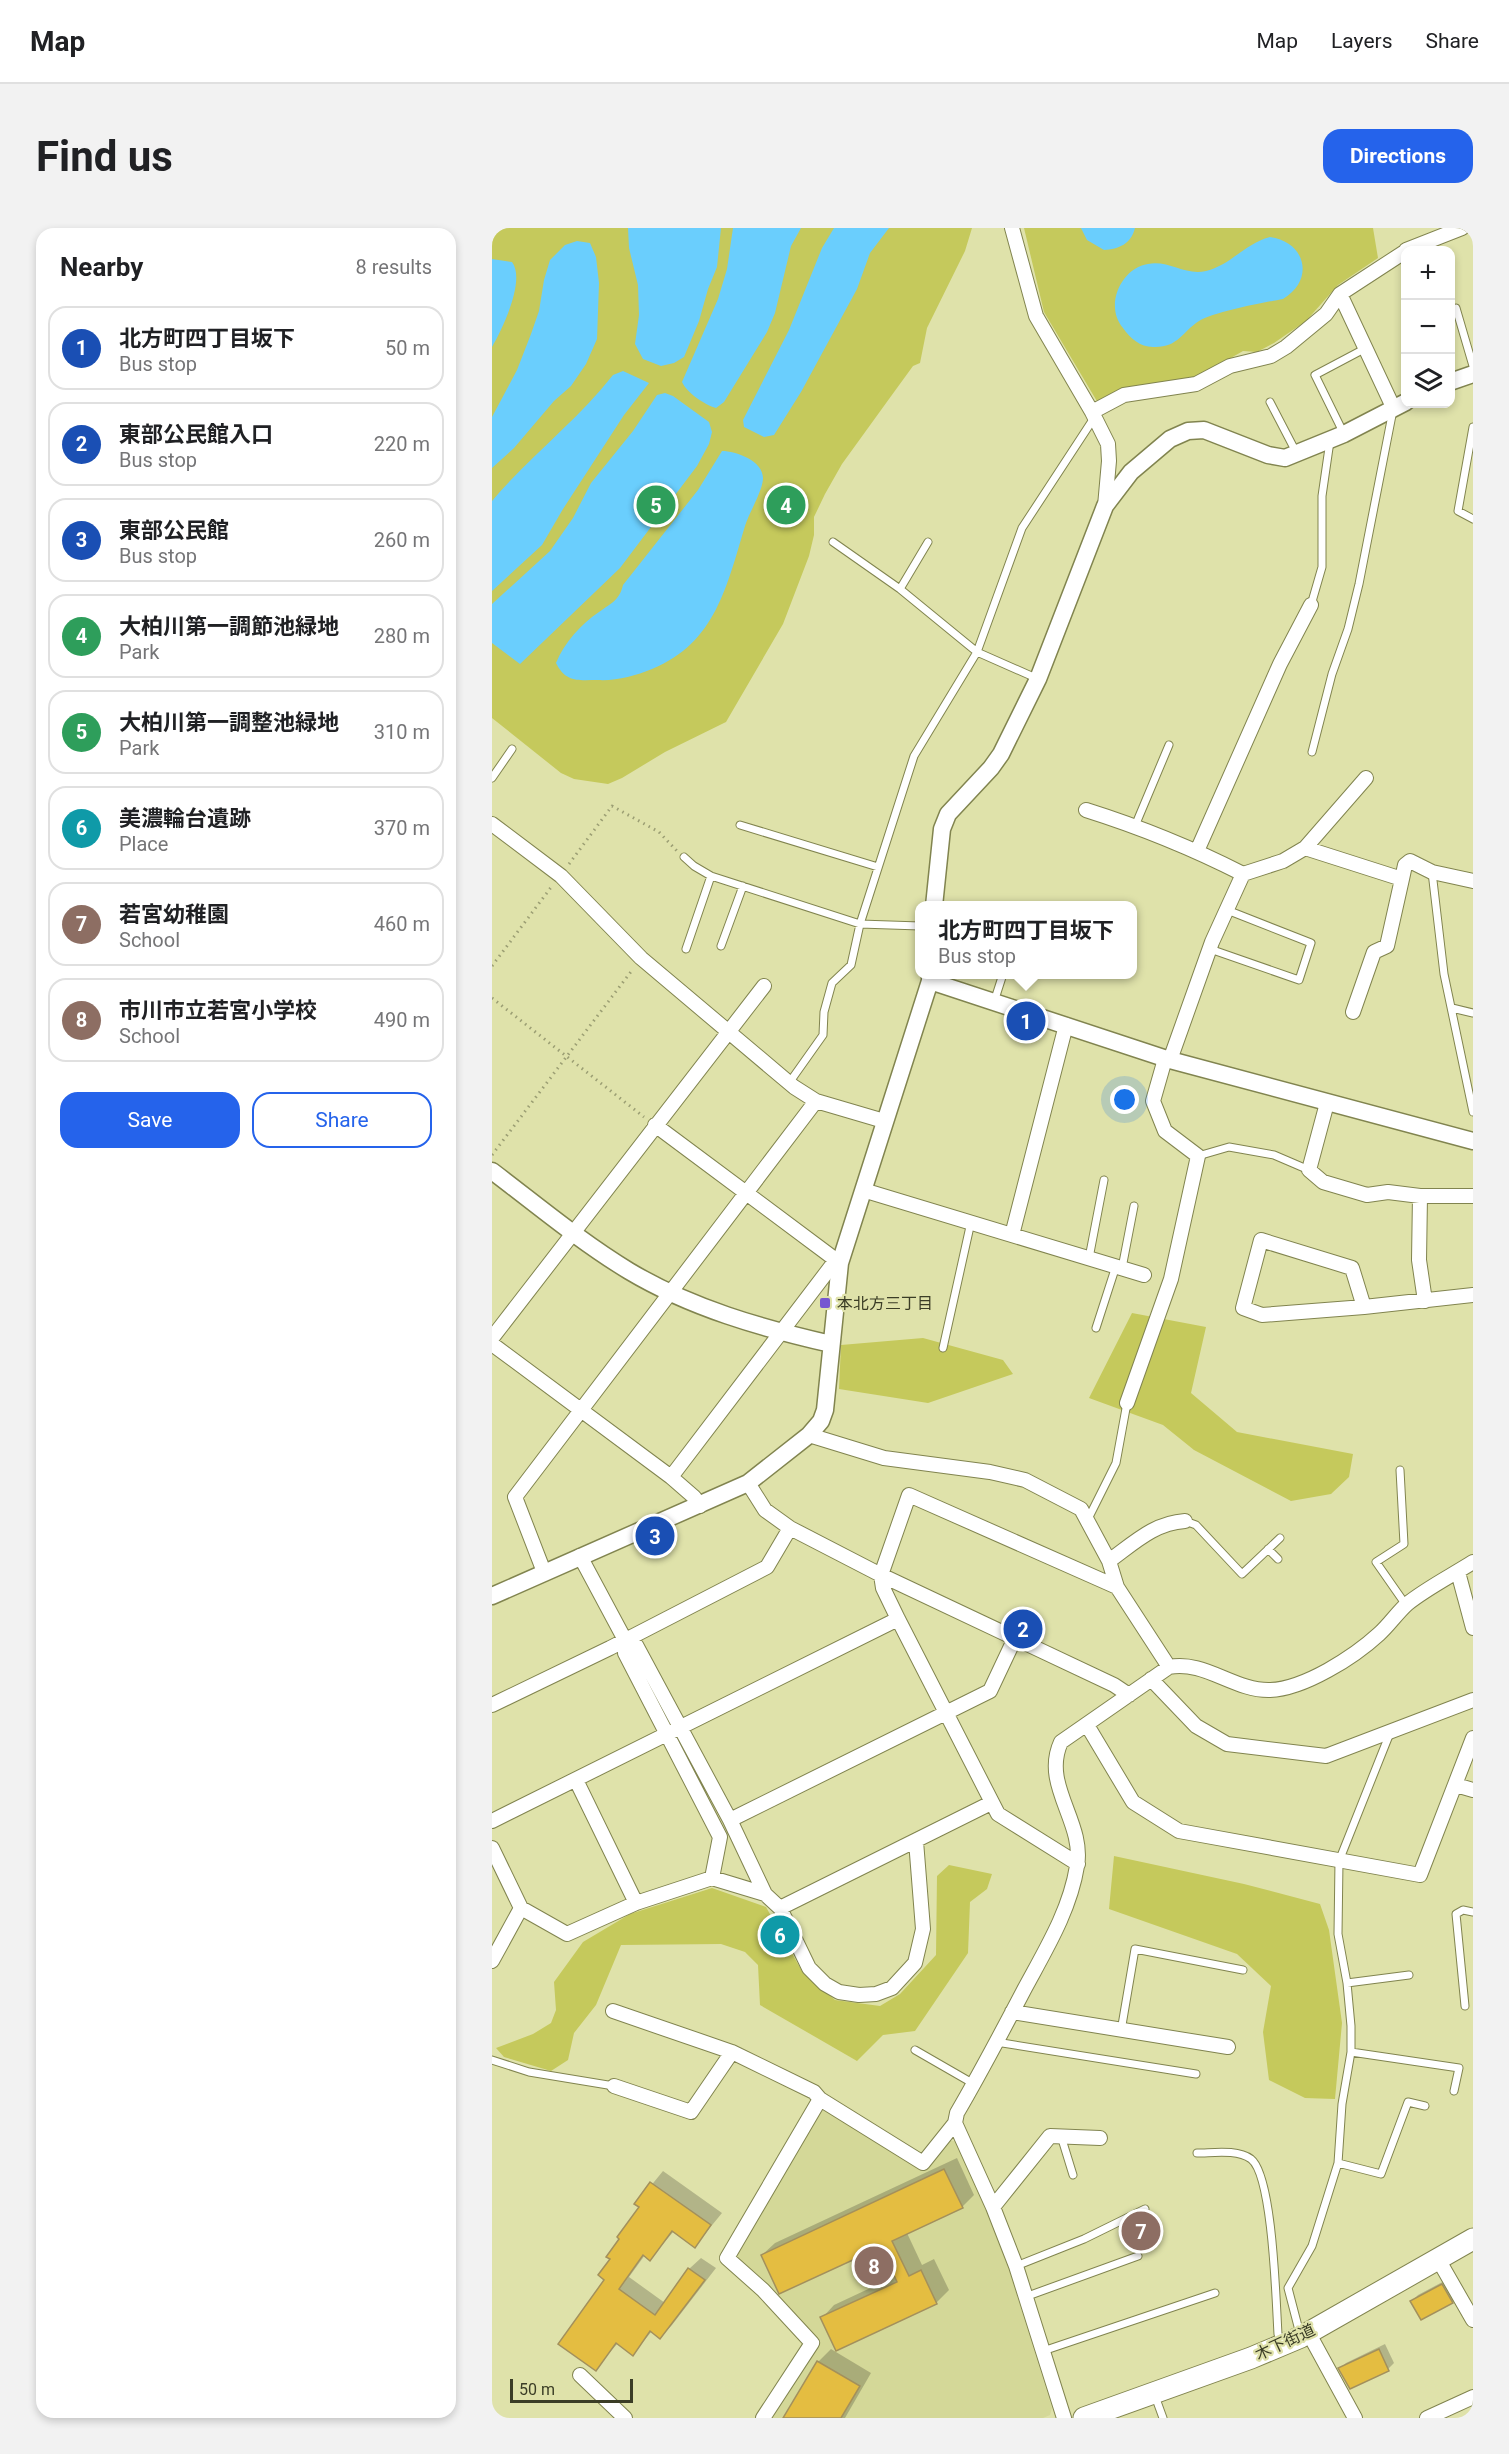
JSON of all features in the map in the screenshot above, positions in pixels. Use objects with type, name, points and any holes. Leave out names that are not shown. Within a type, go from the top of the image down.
[{"type":"main road","name":"木下街道","points":[[1089,2417],[1297,2338],[1473,2239]]},
{"type":"street","points":[[935,901],[942,829],[948,814],[992,768],[1001,754],[1038,679],[1105,506],[1109,461],[1108,444],[1036,316],[1012,228]]},
{"type":"street","points":[[1418,246],[1462,228]]},
{"type":"street","points":[[1093,415],[1124,395],[1196,384],[1230,366],[1271,356],[1286,347],[1326,314],[1340,294],[1401,254]]},
{"type":"street","points":[[1105,506],[1131,472],[1170,440],[1188,431],[1204,430],[1268,455],[1285,458],[1337,437],[1399,405],[1340,294]]},
{"type":"street","points":[[1455,380],[1473,374]]},
{"type":"street","points":[[1197,850],[1280,664],[1311,605]]},
{"type":"street","points":[[1086,810],[1197,850],[1243,874],[1283,861],[1305,848],[1366,778]]},
{"type":"street","points":[[492,824],[561,876],[641,958],[789,1083],[816,1101],[884,1121]]},
{"type":"street","points":[[1305,848],[1402,879]]},
{"type":"street","points":[[1353,1012],[1374,952],[1387,946],[1405,865],[1410,861],[1432,872],[1473,881]]},
{"type":"street","points":[[1127,1403],[1171,1279],[1198,1156],[1165,1131],[1153,1101],[1210,949],[1243,874]]},
{"type":"street","points":[[493,1593],[700,1506],[748,1483],[809,1436],[821,1421],[825,1410],[838,1262],[930,979]]},
{"type":"street","points":[[933,979],[994,1002],[1167,1059],[1473,1141]]},
{"type":"street","points":[[492,1338],[764,986]]},
{"type":"street","points":[[1012,1235],[1066,1026]]},
{"type":"street","points":[[544,1572],[514,1497],[816,1101]]},
{"type":"street","points":[[1327,1103],[1309,1170],[1323,1182],[1366,1195],[1388,1192],[1420,1196],[1473,1196]]},
{"type":"street","points":[[655,1125],[838,1262]]},
{"type":"street","points":[[492,1171],[629,1271],[670,1292],[722,1314],[780,1332],[831,1344]]},
{"type":"street","points":[[862,1190],[1144,1275]]},
{"type":"street","points":[[1420,1196],[1419,1260],[1425,1301]]},
{"type":"street","points":[[1364,1307],[1352,1268],[1261,1240],[1243,1308],[1262,1315],[1364,1307],[1473,1296]]},
{"type":"street","points":[[671,1477],[780,1332],[838,1262]]},
{"type":"street","points":[[492,1344],[671,1477],[694,1497],[700,1506]]},
{"type":"street","points":[[809,1436],[884,1458],[990,1472],[1025,1480],[1081,1509],[1109,1561],[1117,1587],[1169,1668]]},
{"type":"street","points":[[748,1483],[765,1510],[790,1528],[881,1575],[1114,1685],[1129,1695]]},
{"type":"street","points":[[1078,1864],[998,1814],[898,1619],[883,1588],[881,1575],[909,1495],[1117,1587]]},
{"type":"street","points":[[1109,1561],[1151,1531],[1168,1522],[1185,1521]]},
{"type":"street","points":[[492,1706],[767,1567],[790,1528]]},
{"type":"street","points":[[580,1556],[625,1640],[625,1653],[669,1734],[720,1837],[712,1878]]},
{"type":"street","points":[[613,2012],[732,2052],[814,2092],[820,2100],[923,2163],[955,2122],[957,2113],[1055,1932],[1064,1911],[1078,1864],[1074,1831],[1056,1777],[1055,1756],[1061,1743],[1169,1668],[1181,1665],[1194,1666],[1258,1689],[1272,1690],[1307,1680],[1335,1666],[1377,1635],[1406,1605],[1473,1562]]},
{"type":"street","points":[[1458,1572],[1471,1611],[1473,1628]]},
{"type":"street","points":[[492,1821],[898,1619]]},
{"type":"street","points":[[730,1820],[990,1691],[1015,1638]]},
{"type":"street","points":[[625,1640],[636,1645],[730,1820],[765,1894],[780,1908],[809,1968],[825,1984],[839,1992],[859,1995],[876,1994],[892,1988],[915,1963],[921,1946],[923,1929],[916,1841]]},
{"type":"street","points":[[1151,1679],[1196,1726],[1227,1744],[1326,1755],[1473,1700]]},
{"type":"street","points":[[1086,1725],[1133,1802],[1179,1831],[1420,1875],[1473,1738]]},
{"type":"street","points":[[576,1780],[636,1903]]},
{"type":"street","points":[[1456,1785],[1473,1790]]},
{"type":"street","points":[[780,1908],[991,1803]]},
{"type":"street","points":[[492,1848],[521,1908],[567,1934],[636,1903],[712,1878],[765,1894]]},
{"type":"street","points":[[492,1961],[521,1908]]},
{"type":"street","points":[[1012,2012],[1121,2031],[1228,2046]]},
{"type":"street","points":[[614,2086],[691,2112],[732,2052]]},
{"type":"street","points":[[763,2418],[812,2343],[763,2290],[727,2258],[820,2100]]},
{"type":"street","points":[[955,2122],[993,2207],[1016,2266],[1064,2418]]},
{"type":"street","points":[[993,2207],[1050,2136],[1100,2138]]},
{"type":"street","points":[[1438,2259],[1473,2320]]},
{"type":"street","points":[[1297,2338],[1355,2418]]},
{"type":"street","points":[[580,2375],[625,2418]]},
{"type":"street","points":[[1427,2418],[1473,2397]]},
{"type":"lane","points":[[1456,308],[1473,366]]},
{"type":"lane","points":[[1311,605],[1322,567],[1322,496],[1337,437],[1315,375],[1367,348]]},
{"type":"lane","points":[[1270,402],[1297,454]]},
{"type":"lane","points":[[1312,752],[1332,674],[1348,629],[1399,405]]},
{"type":"lane","points":[[789,1083],[823,1035],[824,1012],[832,983],[851,965],[860,924],[914,756],[977,652],[1022,528],[1093,415]]},
{"type":"lane","points":[[1473,427],[1458,511],[1473,519]]},
{"type":"lane","points":[[833,542],[900,589],[977,652],[1038,679]]},
{"type":"lane","points":[[900,589],[928,542]]},
{"type":"lane","points":[[1135,826],[1169,745]]},
{"type":"lane","points":[[492,778],[512,749]]},
{"type":"lane","points":[[740,825],[878,867]]},
{"type":"lane","points":[[684,856],[693,866],[711,876],[860,924],[915,926]]},
{"type":"lane","points":[[1432,872],[1441,954],[1473,1112]]},
{"type":"lane","points":[[686,950],[711,876]]},
{"type":"lane","points":[[722,946],[743,886]]},
{"type":"lane","points":[[1210,949],[1299,980],[1311,943],[1227,910]]},
{"type":"lane","points":[[994,1002],[1002,979]]},
{"type":"lane","points":[[1452,1008],[1473,1013]]},
{"type":"lane","points":[[1198,1156],[1229,1147],[1274,1155],[1309,1170]]},
{"type":"lane","points":[[1089,1258],[1104,1180]]},
{"type":"lane","points":[[1096,1328],[1119,1267],[1134,1206]]},
{"type":"lane","points":[[943,1348],[971,1222]]},
{"type":"lane","points":[[1088,1519],[1116,1463],[1127,1403]]},
{"type":"lane","points":[[1400,1470],[1404,1544],[1377,1562],[1406,1605]]},
{"type":"lane","points":[[1185,1521],[1196,1525],[1242,1574],[1280,1538]]},
{"type":"lane","points":[[1268,1549],[1278,1559]]},
{"type":"lane","points":[[1197,2153],[1241,2154],[1253,2160],[1266,2190],[1278,2334],[1297,2338],[1288,2288],[1312,2246],[1338,2163],[1342,2104],[1351,2052],[1352,2026],[1338,1934],[1339,1861],[1391,1731]]},
{"type":"lane","points":[[1465,2006],[1456,1914],[1463,1910],[1473,1912]]},
{"type":"lane","points":[[1121,2031],[1135,1949],[1243,1970]]},
{"type":"lane","points":[[1347,1983],[1409,1974]]},
{"type":"lane","points":[[996,2042],[1196,2074]]},
{"type":"lane","points":[[915,2050],[974,2084]]},
{"type":"lane","points":[[1351,2052],[1459,2068],[1454,2091]]},
{"type":"lane","points":[[492,2060],[529,2072],[614,2086]]},
{"type":"lane","points":[[1338,2163],[1381,2174],[1408,2102],[1425,2106]]},
{"type":"lane","points":[[1061,2136],[1073,2175]]},
{"type":"lane","points":[[1016,2266],[1084,2239],[1145,2209]]},
{"type":"lane","points":[[1025,2297],[1138,2256]]},
{"type":"lane","points":[[1043,2351],[1215,2293]]},
{"type":"lane","points":[[1154,2394],[1163,2418]]},
{"type":"path","points":[[492,966],[612,806],[659,832],[684,856]]},
{"type":"path","points":[[492,1155],[641,958]]},
{"type":"path","points":[[492,998],[655,1125]]},
{"type":"shaded area","points":[[492,228],[972,228],[965,251],[927,328],[920,363],[913,366],[889,399],[842,464],[825,494],[814,517],[814,535],[809,556],[783,624],[726,722],[665,752],[608,784],[574,779],[561,773],[492,718]]},
{"type":"shaded area","points":[[1024,228],[1373,228],[1378,258],[1338,285],[1306,321],[1257,352],[1243,351],[1196,378],[1125,388],[1098,403],[1044,312]]},
{"type":"shaded area","points":[[1132,1313],[1206,1327],[1191,1393],[1237,1432],[1353,1454],[1349,1477],[1331,1494],[1291,1501],[1194,1450],[1163,1425],[1089,1398]]},
{"type":"shaded area","points":[[923,1338],[1003,1360],[1013,1374],[928,1403],[839,1389],[841,1345]]},
{"type":"shaded area","points":[[1114,1856],[1244,1884],[1320,1904],[1329,1930],[1342,2023],[1335,2099],[1305,2098],[1269,2080],[1263,2032],[1271,1986],[1237,1954],[1109,1909]]},
{"type":"shaded area","points":[[949,1865],[992,1874],[987,1889],[970,1902],[968,1953],[915,2031],[883,2035],[857,2061],[760,2005],[758,1965],[745,1952],[721,1944],[621,1945],[596,2005],[574,2033],[568,2060],[551,2071],[504,2057],[496,2048],[533,2034],[551,2023],[556,2010],[554,1982],[583,1942],[630,1914],[712,1888],[766,1907],[803,1973],[835,2000],[880,2006],[900,1994],[936,1955],[937,1876]]},
{"type":"shaded area","points":[[826,2110],[921,2168],[947,2141],[955,2141],[986,2208],[1009,2270],[1052,2408],[1050,2415],[1043,2418],[771,2418],[818,2340],[766,2286],[737,2262],[736,2254],[818,2111]]},
{"type":"water","points":[[628,228],[721,228],[717,267],[699,321],[684,357],[674,363],[661,366],[643,359],[635,344],[639,315],[638,285],[629,248]]},
{"type":"water","points":[[733,228],[801,228],[791,246],[775,313],[767,332],[724,402],[716,408],[697,398],[682,382],[718,299],[727,269]]},
{"type":"water","points":[[834,228],[889,228],[870,253],[857,289],[801,392],[774,435],[764,437],[744,427],[743,420],[789,330],[822,248]]},
{"type":"water","points":[[1081,228],[1135,228],[1131,238],[1124,245],[1104,250],[1087,240]]},
{"type":"water","points":[[1270,237],[1292,246],[1302,263],[1300,282],[1283,299],[1207,317],[1193,325],[1174,342],[1161,347],[1148,347],[1136,341],[1126,332],[1118,319],[1115,299],[1118,289],[1123,280],[1138,267],[1156,263],[1191,271],[1206,271]]},
{"type":"water","points":[[577,241],[590,243],[596,257],[599,283],[597,339],[586,364],[571,386],[554,401],[514,448],[492,468],[492,417],[517,370],[531,334],[539,311],[550,260],[565,245]]},
{"type":"water","points":[[492,259],[512,262],[516,270],[516,280],[511,305],[492,347]]},
{"type":"water","points":[[623,371],[649,383],[624,415],[542,545],[492,591],[492,501],[584,408],[613,375]]},
{"type":"water","points":[[665,393],[673,396],[709,422],[712,432],[709,444],[697,466],[620,568],[520,664],[492,643],[492,604],[550,551],[573,518],[591,483],[633,431],[657,395]]},
{"type":"water","points":[[722,451],[741,455],[754,462],[759,467],[763,479],[745,526],[725,590],[705,628],[674,658],[639,674],[605,680],[579,680],[568,677],[556,663],[568,641],[586,622],[617,598],[623,585],[698,490]]},
{"type":"building","points":[[944,2169],[963,2208],[892,2241],[909,2276],[921,2270],[937,2304],[836,2351],[820,2317],[897,2282],[881,2247],[779,2294],[761,2255]]},
{"type":"building","points":[[650,2182],[711,2225],[695,2248],[672,2231],[650,2261],[643,2255],[619,2289],[655,2315],[688,2268],[705,2280],[660,2339],[650,2331],[633,2356],[616,2343],[596,2371],[558,2344],[604,2280],[598,2275],[610,2259],[606,2257],[619,2239],[617,2237],[639,2207],[634,2204]]},
{"type":"building","points":[[1442,2284],[1453,2303],[1421,2320],[1410,2301]]},
{"type":"building","points":[[1379,2349],[1389,2371],[1350,2389],[1338,2368]]},
{"type":"building","points":[[817,2361],[860,2386],[841,2418],[783,2418]]},
{"type":"place","name":"大柏川第一調整池緑地","points":[[656,505]]},
{"type":"place","name":"大柏川第一調節池緑地","points":[[786,505]]},
{"type":"place","name":"北方町四丁目坂下","points":[[1026,1021]]},
{"type":"place","name":"本北方三丁目","points":[[825,1303]]},
{"type":"place","name":"東部公民館","points":[[655,1536]]},
{"type":"place","name":"東部公民館入口","points":[[1023,1629]]},
{"type":"place","name":"美濃輪台遺跡","points":[[780,1935]]},
{"type":"place","name":"若宮幼稚園","points":[[1141,2231]]},
{"type":"place","name":"市川市立若宮小学校","points":[[874,2266]]}]
